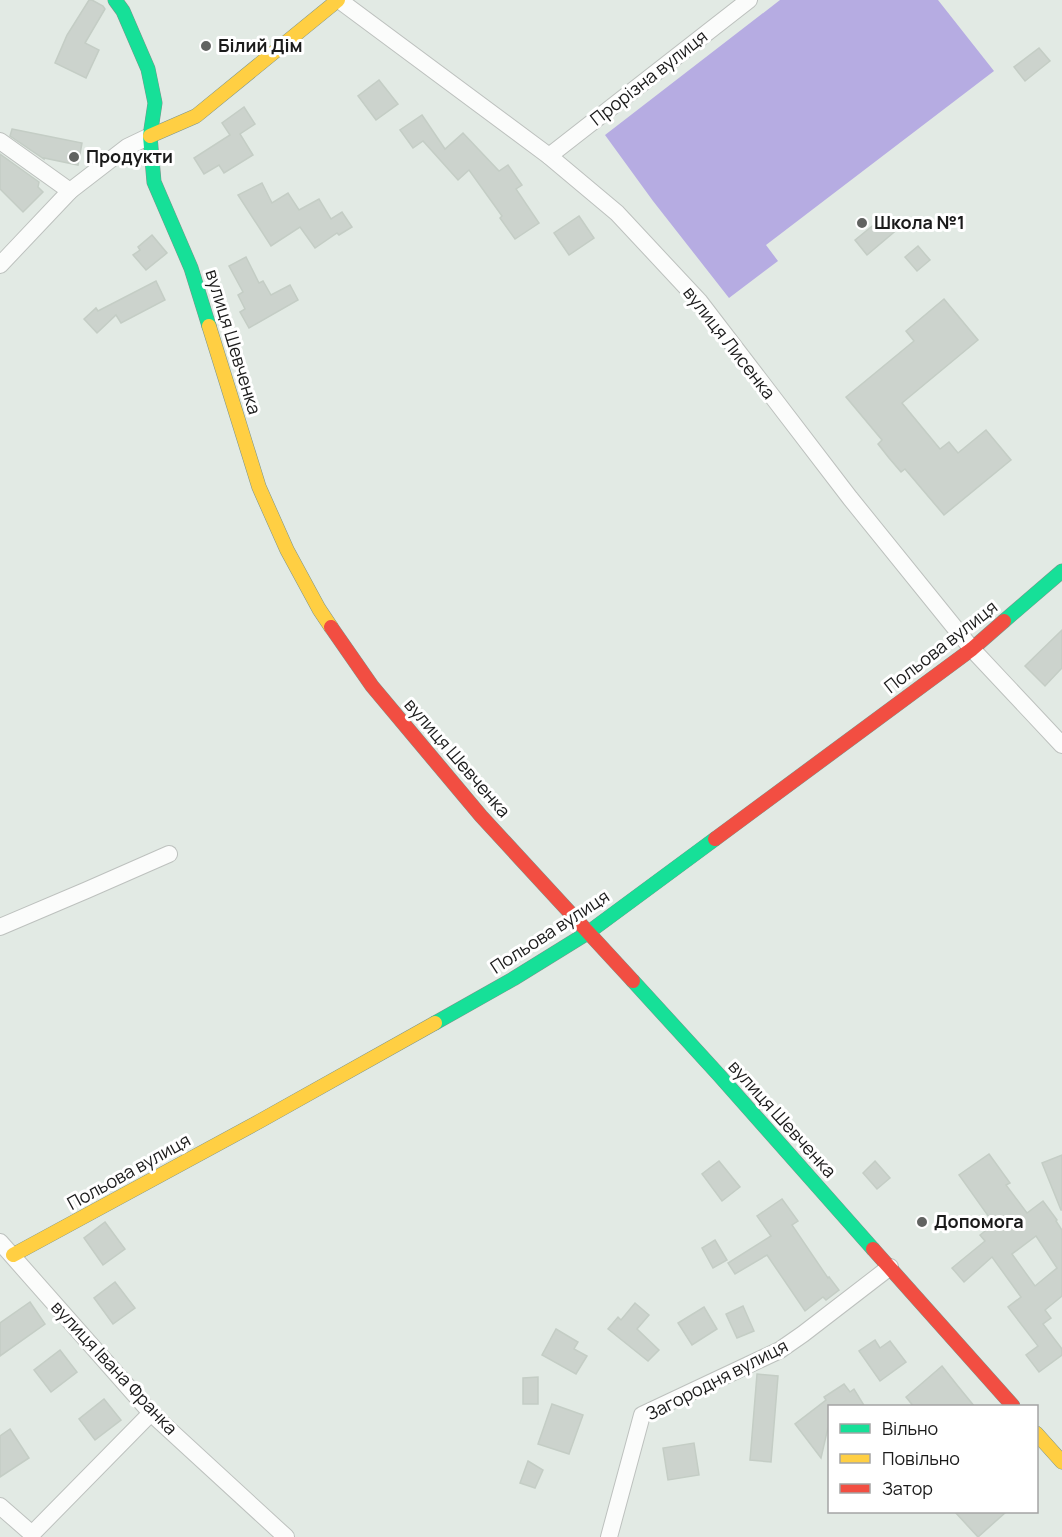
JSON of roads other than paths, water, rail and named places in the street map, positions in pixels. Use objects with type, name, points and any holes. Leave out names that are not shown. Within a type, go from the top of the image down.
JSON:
[{"type":"street","name":"вулиця Шевченка","points":[[115,0],[123,11],[148,69],[155,103],[150,136],[154,182],[191,268],[259,487],[287,550],[319,609],[372,686],[481,816],[718,1074],[1011,1405]]},
{"type":"street","points":[[0,265],[70,191],[127,147],[196,116],[338,0]]},
{"type":"street","name":"вулиця Лисенка","points":[[338,0],[549,156],[617,213],[700,302],[850,498],[972,649],[1062,745]]},
{"type":"street","name":"Прорізна вулиця","points":[[549,156],[749,0]]},
{"type":"street","points":[[0,141],[70,191]]},
{"type":"street","name":"Польова вулиця","points":[[13,1256],[513,979],[589,932],[972,649],[1062,571]]},
{"type":"street","points":[[0,927],[169,854]]},
{"type":"street","name":"вулиця Івана Франка","points":[[0,1242],[151,1413],[286,1537]]},
{"type":"street","name":"Загородня вулиця","points":[[609,1537],[642,1415],[780,1350],[890,1267]]},
{"type":"street","points":[[0,1506],[32,1536],[151,1413]]},
{"type":"street","points":[[1038,1434],[1062,1462]]},
{"type":"place","name":"Білий Дім","points":[[206,46]]},
{"type":"place","name":"Продукти","points":[[74,157]]},
{"type":"place","name":"Школа №1","points":[[862,223]]},
{"type":"place","name":"Допомога","points":[[922,1222]]}]
